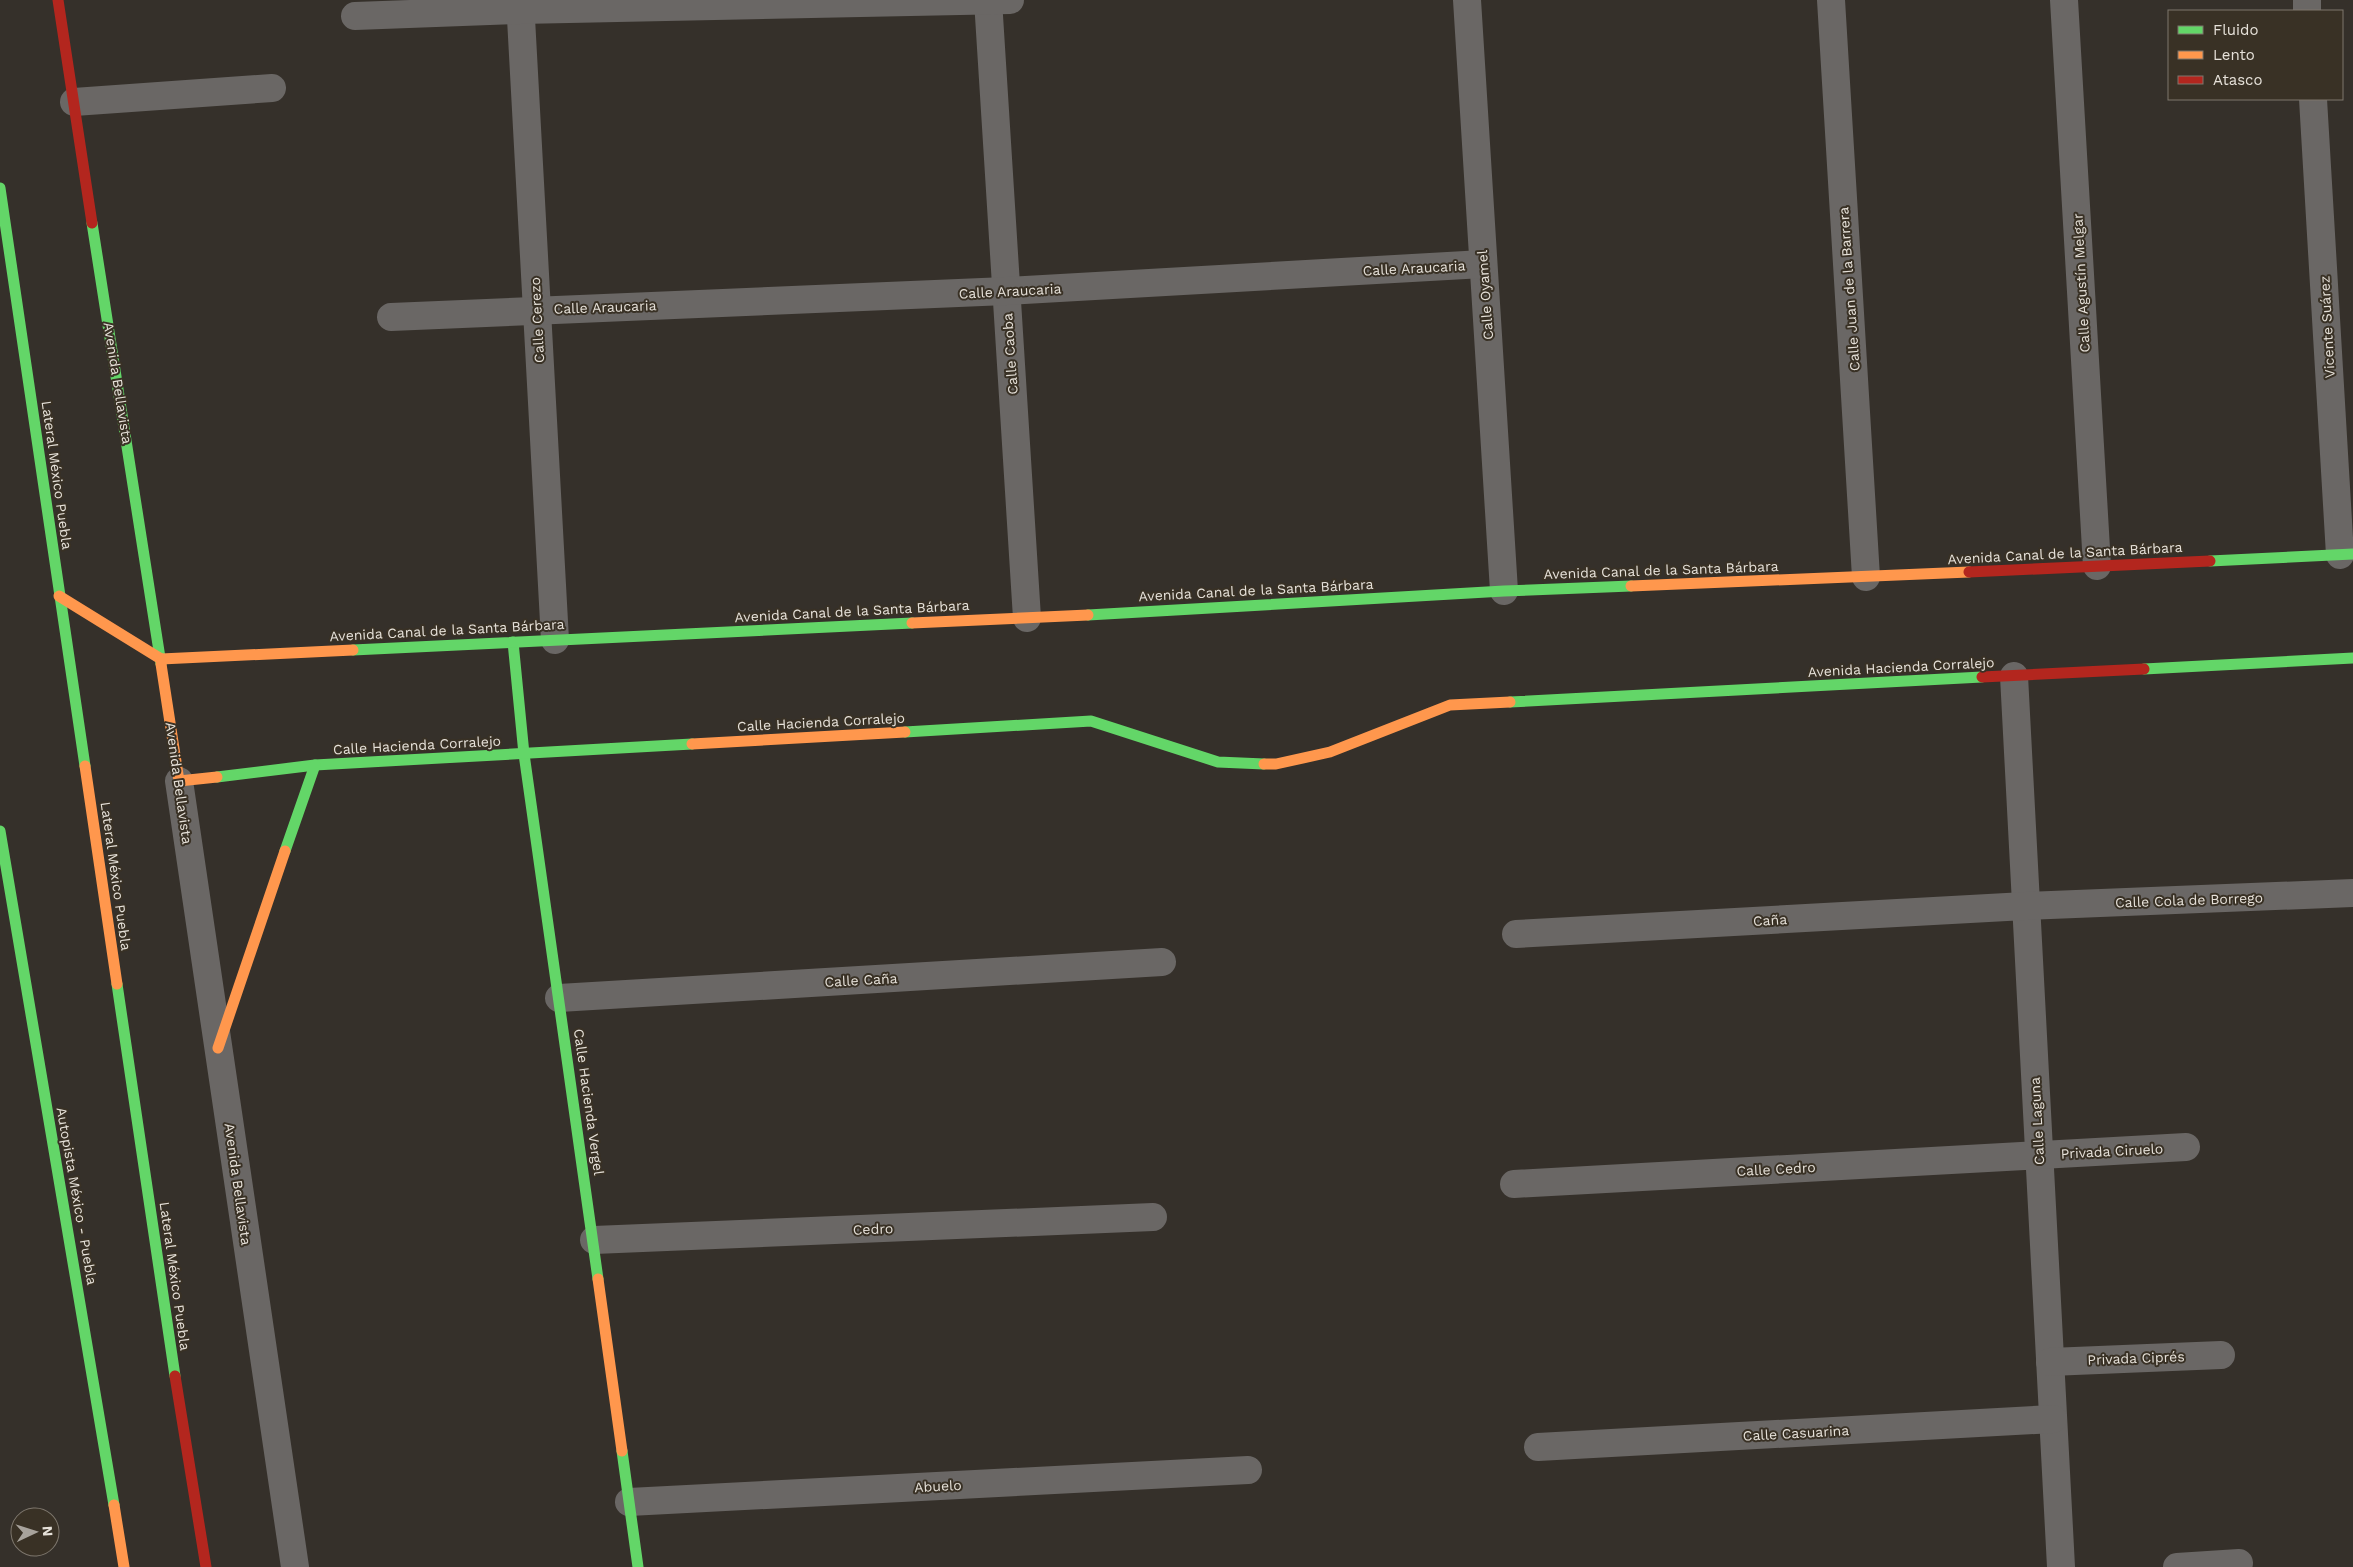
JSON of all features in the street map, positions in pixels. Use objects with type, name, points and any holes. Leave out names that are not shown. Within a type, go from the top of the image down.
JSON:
[{"type":"main road","name":"Avenida Bellavista","points":[[58,0],[161,659],[178,781]]},
{"type":"main road","name":"Lateral México Puebla","points":[[0,188],[170,1344],[206,1567]]},
{"type":"main road","name":"Avenida Canal de la Santa Bárbara","points":[[161,659],[1026,618],[1504,591],[2347,555]]},
{"type":"main road","points":[[59,596],[161,659]]},
{"type":"main road","name":"Calle Hacienda Vergel","points":[[513,642],[524,754],[594,1240],[638,1567]]},
{"type":"main road","name":"Avenida Hacienda Corralejo","points":[[1450,705],[2353,658]]},
{"type":"main road","name":"Calle Hacienda Corralejo","points":[[178,781],[315,766],[1091,721],[1218,762],[1276,764],[1330,752],[1450,705]]},
{"type":"main road","points":[[218,1048],[315,766]]},
{"type":"main road","name":"Autopista México - Puebla","points":[[0,831],[124,1567]]},
{"type":"street","points":[[354,16],[520,5],[996,0]]},
{"type":"street","name":"Calle Caoba","points":[[996,0],[1006,291],[1026,618]]},
{"type":"street","name":"Calle Oyamel","points":[[1467,0],[1504,591]]},
{"type":"street","name":"Calle Juan de la Barrera","points":[[1831,0],[1866,577]]},
{"type":"street","name":"Calle Agustín Melgar","points":[[2064,0],[2097,566]]},
{"type":"street","name":"Calle Cerezo","points":[[520,5],[555,640]]},
{"type":"street","points":[[74,102],[272,88]]},
{"type":"street","name":"Vicente Suárez","points":[[2313,100],[2347,555]]},
{"type":"street","name":"Calle Araucaria","points":[[391,317],[537,309],[1006,291],[1483,264]]},
{"type":"street","name":"Calle Laguna","points":[[2014,676],[2062,1567]]},
{"type":"street","name":"Avenida Bellavista","points":[[178,781],[295,1567]]},
{"type":"street","name":"Calle Cola de Borrego","points":[[2025,906],[2353,893]]},
{"type":"street","name":"Caña","points":[[1516,934],[2025,906]]},
{"type":"street","name":"Calle Caña","points":[[559,998],[1162,962]]},
{"type":"street","name":"Privada Ciruelo","points":[[2039,1155],[2186,1148]]},
{"type":"street","name":"Calle Cedro","points":[[1514,1184],[2039,1155]]},
{"type":"street","name":"Cedro","points":[[594,1240],[1153,1217]]},
{"type":"street","name":"Privada Ciprés","points":[[2050,1362],[2221,1355]]},
{"type":"street","name":"Calle Casuarina","points":[[1538,1447],[2053,1419]]},
{"type":"street","name":"Abuelo","points":[[629,1502],[1248,1470]]},
{"type":"street","points":[[2177,1567],[2239,1563]]},
{"type":"traffic: fast","points":[[0,188],[85,766]]},
{"type":"traffic: fast","points":[[92,223],[161,664]]},
{"type":"traffic: fast","points":[[2210,561],[2353,554]]},
{"type":"traffic: fast","points":[[1088,615],[1504,591],[1631,586]]},
{"type":"traffic: fast","points":[[353,650],[912,623]]},
{"type":"traffic: fast","points":[[513,642],[524,754],[598,1279]]},
{"type":"traffic: fast","points":[[2144,669],[2353,658]]},
{"type":"traffic: fast","points":[[1510,702],[1982,677]]},
{"type":"traffic: fast","points":[[905,732],[1091,721],[1218,762],[1264,764]]},
{"type":"traffic: fast","points":[[217,777],[315,765],[692,744]]},
{"type":"traffic: fast","points":[[285,851],[315,765]]},
{"type":"traffic: fast","points":[[0,831],[114,1505]]},
{"type":"traffic: fast","points":[[117,984],[175,1376]]},
{"type":"traffic: fast","points":[[622,1451],[638,1567]]},
{"type":"traffic: slow","points":[[1631,586],[1969,572]]},
{"type":"traffic: slow","points":[[59,596],[161,659]]},
{"type":"traffic: slow","points":[[912,623],[1088,615]]},
{"type":"traffic: slow","points":[[161,659],[353,650]]},
{"type":"traffic: slow","points":[[161,664],[179,781],[217,777]]},
{"type":"traffic: slow","points":[[1264,764],[1276,764],[1330,752],[1450,705],[1510,702]]},
{"type":"traffic: slow","points":[[692,744],[905,732]]},
{"type":"traffic: slow","points":[[85,766],[117,984]]},
{"type":"traffic: slow","points":[[218,1048],[285,851]]},
{"type":"traffic: slow","points":[[598,1279],[622,1451]]},
{"type":"traffic: slow","points":[[114,1505],[124,1567]]},
{"type":"traffic: jam","points":[[58,0],[92,223]]},
{"type":"traffic: jam","points":[[1969,572],[2210,561]]},
{"type":"traffic: jam","points":[[1982,677],[2144,669]]},
{"type":"traffic: jam","points":[[175,1376],[206,1567]]}]
